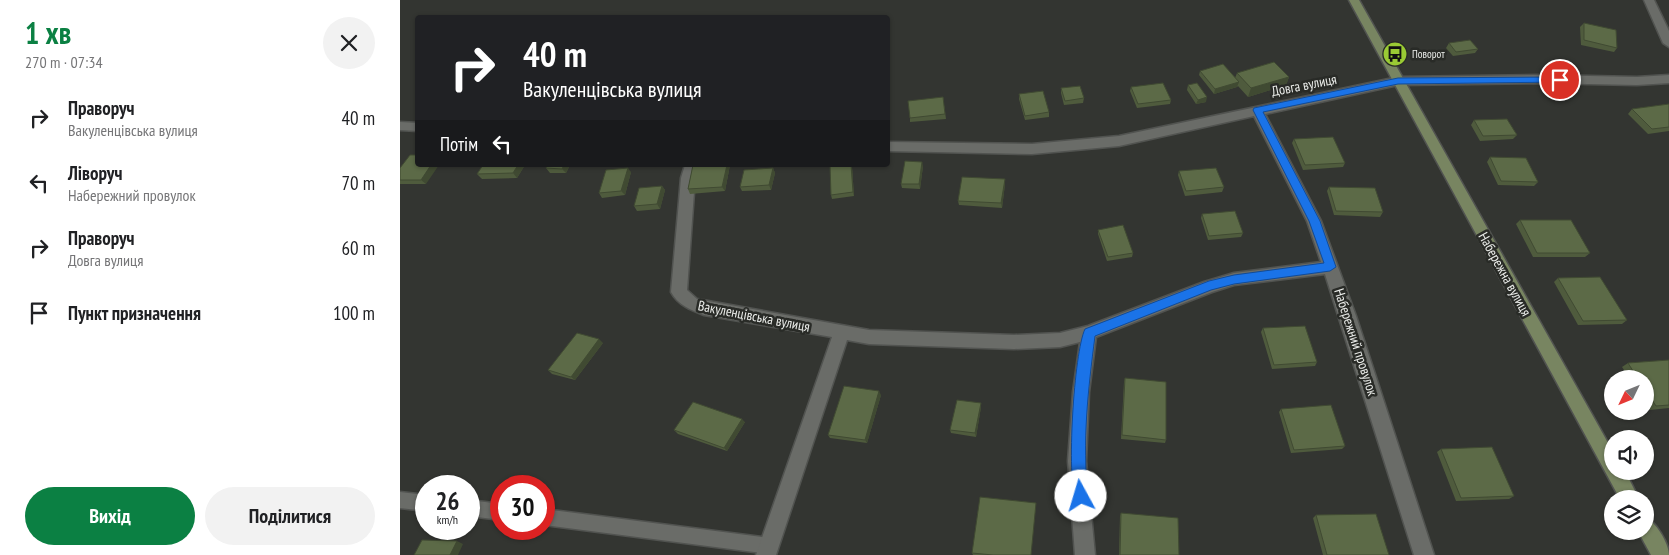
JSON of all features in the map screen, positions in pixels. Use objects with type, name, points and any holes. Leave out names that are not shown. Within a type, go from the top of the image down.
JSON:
[{"type":"street","name":"Набережна вулиця","points":[[1354,0],[1604,453]]},
{"type":"street","points":[[1649,0],[1669,43]]},
{"type":"street","name":"Довга вулиця","points":[[890,146],[999,150],[1059,148],[1119,141],[1398,81],[1541,79],[1637,81],[1669,79]]},
{"type":"street","name":"Набережний провулок","points":[[1257,110],[1314,221],[1348,316],[1424,555]]},
{"type":"street","points":[[400,126],[415,127]]},
{"type":"street","name":"Вакуленцівська вулиця","points":[[691,167],[688,178],[679,292],[692,304],[704,308],[869,337],[1014,342],[1060,340],[1089,333],[1209,286],[1234,279],[1330,267]]},
{"type":"street","points":[[768,550],[842,332]]},
{"type":"street","points":[[1085,555],[1077,461],[1081,392],[1089,333]]},
{"type":"street","points":[[1653,540],[1661,555]]},
{"type":"lane","points":[[400,500],[415,502]]},
{"type":"lane","points":[[555,519],[768,550]]},
{"type":"building","points":[[1584,23],[1616,30],[1617,48],[1584,40]]},
{"type":"building","points":[[1470,40],[1478,49],[1456,52],[1449,43]]},
{"type":"building","points":[[1274,62],[1289,77],[1251,88],[1237,73]]},
{"type":"building","points":[[1223,64],[1239,82],[1215,89],[1200,71]]},
{"type":"building","points":[[1163,83],[1171,100],[1138,104],[1131,87]]},
{"type":"building","points":[[1197,83],[1207,97],[1198,100],[1188,85]]},
{"type":"building","points":[[1080,86],[1084,98],[1065,101],[1061,88]]},
{"type":"building","points":[[1043,91],[1049,112],[1025,116],[1019,94]]},
{"type":"building","points":[[943,97],[945,114],[910,118],[908,101]]},
{"type":"building","points":[[1669,104],[1669,127],[1652,129],[1632,109]]},
{"type":"building","points":[[1507,119],[1517,135],[1483,136],[1474,120]]},
{"type":"building","points":[[1333,137],[1345,163],[1305,165],[1294,139]]},
{"type":"building","points":[[410,155],[415,155],[415,167],[430,167],[421,180],[400,180],[400,168]]},
{"type":"building","points":[[1490,157],[1526,158],[1538,182],[1501,181]]},
{"type":"building","points":[[905,161],[922,162],[919,184],[901,184]]},
{"type":"building","points":[[482,167],[517,167],[513,173],[477,174]]},
{"type":"building","points":[[547,167],[563,167],[562,169]]},
{"type":"building","points":[[693,167],[727,167],[722,187],[688,189]]},
{"type":"building","points":[[830,167],[851,167],[853,192],[831,195]]},
{"type":"building","points":[[628,168],[621,191],[599,193],[606,170]]},
{"type":"building","points":[[773,168],[769,185],[740,187],[744,170]]},
{"type":"building","points":[[1216,168],[1224,187],[1186,191],[1179,171]]},
{"type":"building","points":[[962,177],[1005,179],[1001,203],[958,201]]},
{"type":"building","points":[[662,186],[657,204],[634,206],[639,188]]},
{"type":"building","points":[[1329,187],[1375,188],[1383,212],[1336,211]]},
{"type":"building","points":[[1235,211],[1243,233],[1209,236],[1202,214]]},
{"type":"building","points":[[1520,220],[1571,220],[1590,253],[1537,253]]},
{"type":"building","points":[[1123,225],[1133,253],[1108,257],[1098,230]]},
{"type":"building","points":[[1600,277],[1627,320],[1583,321],[1558,278]]},
{"type":"building","points":[[1305,326],[1317,362],[1274,365],[1263,328]]},
{"type":"building","points":[[577,333],[599,339],[571,377],[548,370]]},
{"type":"building","points":[[1669,360],[1669,405],[1656,406],[1654,403],[1654,370],[1632,370],[1628,363]]},
{"type":"building","points":[[1125,378],[1166,382],[1166,440],[1122,435]]},
{"type":"building","points":[[844,386],[879,391],[865,440],[828,435]]},
{"type":"building","points":[[957,400],[981,403],[975,433],[950,430]]},
{"type":"building","points":[[693,402],[742,419],[724,448],[674,430]]},
{"type":"building","points":[[1331,405],[1345,446],[1294,450],[1281,409]]},
{"type":"building","points":[[1492,447],[1514,496],[1461,498],[1441,449]]},
{"type":"building","points":[[980,497],[1036,503],[1031,555],[972,553]]},
{"type":"building","points":[[1121,513],[1178,518],[1179,555],[1120,555]]},
{"type":"building","points":[[1376,514],[1389,555],[1327,555],[1316,515]]},
{"type":"building","points":[[422,540],[457,541],[450,555],[414,555]]},
{"type":"place","name":"Поворот","points":[[1395,54]]},
{"type":"route","points":[[1081,496],[1077,461],[1081,392],[1089,333],[1209,286],[1234,279],[1330,267],[1314,221],[1257,110],[1398,81],[1560,80]]}]
